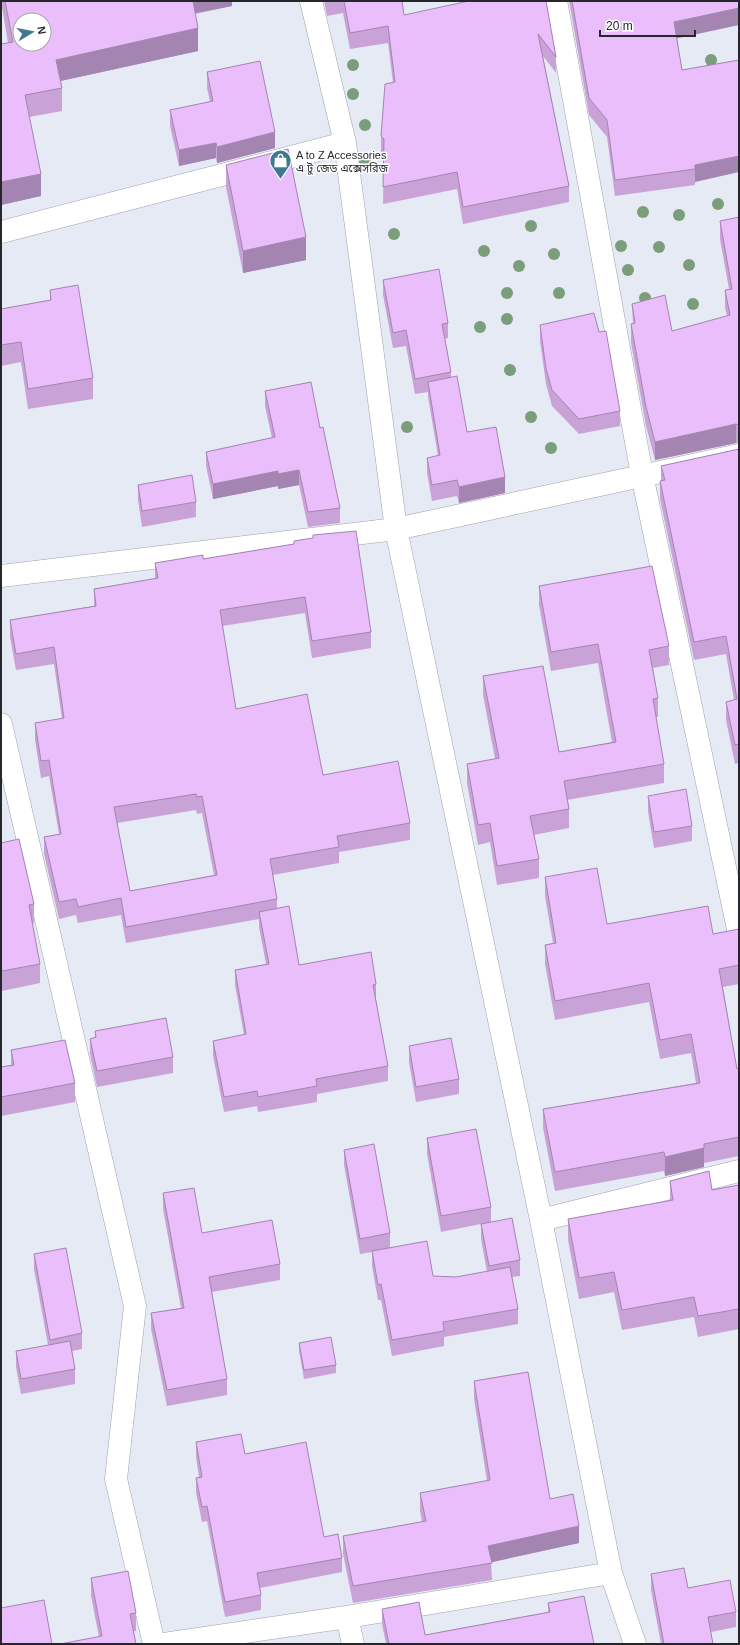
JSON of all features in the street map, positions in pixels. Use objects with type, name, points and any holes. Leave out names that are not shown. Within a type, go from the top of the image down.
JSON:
[{"type":"street","points":[[310,1],[345,143],[396,529],[541,1220],[611,1573],[635,1644]]},
{"type":"street","points":[[556,1],[642,475],[739,934]]},
{"type":"street","points":[[1,232],[345,143]]},
{"type":"street","points":[[1,576],[396,529],[739,455]]},
{"type":"street","points":[[1,724],[135,1306],[116,1479],[154,1644]]},
{"type":"street","points":[[541,1220],[739,1171]]},
{"type":"street","points":[[164,1644],[348,1617],[611,1573]]},
{"type":"street","points":[[348,1617],[353,1644]]},
{"type":"building","points":[[5,1],[193,1],[198,28],[56,60],[62,88],[25,95],[41,174],[1,182],[1,44],[12,42],[12,52],[52,52],[52,12],[12,12],[12,37]]},
{"type":"building","points":[[344,1],[402,1],[404,15],[469,1],[546,1],[556,57],[538,34],[569,186],[463,207],[457,172],[383,187],[384,139],[381,136],[385,84],[395,82],[388,26],[350,33]]},
{"type":"building","points":[[572,1],[739,1],[739,8],[674,22],[682,70],[739,60],[739,156],[695,165],[695,169],[615,180],[607,120],[589,98]]},
{"type":"building","points":[[260,61],[275,132],[217,147],[216,143],[179,150],[170,110],[213,101],[207,72]]},
{"type":"building","points":[[288,149],[306,237],[243,251],[226,165]]},
{"type":"building","points":[[739,217],[739,425],[736,424],[655,442],[646,407],[631,324],[635,323],[632,304],[665,295],[672,331],[730,315],[725,290],[732,289],[720,221]]},
{"type":"building","points":[[439,269],[448,323],[442,324],[451,372],[415,379],[406,330],[393,333],[383,280]]},
{"type":"building","points":[[78,285],[93,378],[28,389],[21,342],[1,345],[1,309],[51,300],[50,290]]},
{"type":"building","points":[[594,313],[599,332],[606,331],[620,411],[579,419],[552,390],[546,369],[540,325]]},
{"type":"building","points":[[457,376],[467,432],[496,427],[505,477],[459,487],[457,480],[432,485],[427,458],[440,455],[428,382]]},
{"type":"building","points":[[311,382],[320,428],[323,427],[340,508],[308,512],[299,470],[278,474],[278,471],[213,484],[206,452],[275,437],[265,391]]},
{"type":"building","points":[[739,449],[739,744],[735,745],[726,702],[737,699],[726,636],[694,642],[660,481],[665,480],[661,466]]},
{"type":"building","points":[[192,475],[196,502],[142,511],[138,485]]},
{"type":"building","points":[[356,531],[371,632],[312,641],[305,597],[220,610],[236,709],[307,694],[323,775],[398,761],[410,823],[337,836],[339,847],[270,859],[277,899],[126,927],[121,898],[78,907],[76,899],[59,902],[44,837],[61,834],[49,760],[41,761],[35,723],[64,718],[54,647],[16,654],[10,620],[96,606],[94,589],[158,578],[155,563],[203,555],[203,559],[294,544],[294,541],[313,538],[313,535]],"holes":[[[196,794],[197,797],[202,796],[217,875],[130,891],[114,807]]]},
{"type":"building","points":[[652,566],[669,646],[649,650],[658,698],[653,699],[664,764],[564,781],[569,809],[530,816],[539,859],[497,866],[490,823],[478,825],[467,764],[499,758],[483,676],[543,666],[559,752],[616,742],[598,644],[551,652],[539,586]]},
{"type":"building","points":[[686,789],[692,826],[654,832],[648,796]]},
{"type":"building","points":[[19,839],[34,904],[29,905],[40,964],[2,971],[1,843]]},
{"type":"building","points":[[597,868],[607,924],[708,906],[713,934],[739,929],[739,965],[719,969],[737,1069],[739,1068],[739,1137],[704,1144],[704,1148],[665,1157],[664,1152],[555,1172],[543,1109],[700,1083],[691,1034],[660,1040],[649,983],[555,1001],[545,945],[556,943],[545,877]]},
{"type":"building","points":[[289,906],[299,965],[371,952],[376,984],[373,985],[388,1066],[316,1079],[317,1086],[258,1097],[257,1091],[224,1097],[213,1041],[246,1034],[235,970],[269,964],[259,912]]},
{"type":"building","points":[[166,1018],[173,1057],[97,1071],[90,1039],[96,1037],[95,1031]]},
{"type":"building","points":[[451,1038],[459,1079],[416,1087],[409,1046]]},
{"type":"building","points":[[65,1040],[75,1083],[1,1097],[1,1067],[14,1065],[11,1050]]},
{"type":"building","points":[[476,1129],[491,1207],[441,1216],[427,1138]]},
{"type":"building","points":[[374,1144],[390,1233],[360,1239],[344,1150]]},
{"type":"building","points":[[709,1171],[712,1190],[739,1185],[739,1309],[698,1316],[694,1297],[622,1310],[614,1272],[579,1278],[568,1219],[673,1200],[670,1181]]},
{"type":"building","points":[[194,1188],[202,1233],[272,1220],[280,1264],[209,1277],[227,1379],[167,1390],[151,1313],[184,1308],[163,1193]]},
{"type":"building","points":[[512,1218],[520,1260],[489,1266],[481,1224]]},
{"type":"building","points":[[427,1241],[433,1276],[456,1277],[510,1267],[518,1309],[443,1322],[444,1331],[392,1340],[381,1284],[378,1285],[372,1251]]},
{"type":"building","points":[[66,1248],[82,1333],[50,1340],[34,1254]]},
{"type":"building","points":[[331,1337],[336,1365],[304,1370],[299,1343]]},
{"type":"building","points":[[70,1341],[75,1369],[21,1379],[16,1351]]},
{"type":"building","points":[[528,1372],[550,1499],[573,1494],[579,1526],[488,1546],[492,1563],[353,1586],[343,1536],[426,1521],[420,1493],[490,1480],[474,1381]]},
{"type":"building","points":[[241,1434],[245,1454],[306,1442],[324,1537],[338,1534],[342,1558],[257,1573],[261,1595],[225,1602],[207,1506],[202,1507],[196,1478],[202,1477],[196,1442]]},
{"type":"building","points":[[684,1568],[688,1588],[730,1580],[736,1612],[708,1617],[713,1644],[664,1644],[651,1574]]},
{"type":"building","points":[[128,1571],[136,1613],[130,1614],[136,1644],[60,1644],[102,1636],[91,1578]]},
{"type":"building","points":[[584,1596],[594,1644],[389,1644],[382,1609],[419,1602],[425,1635],[550,1612],[548,1603]]},
{"type":"building","points":[[44,1600],[52,1644],[1,1644],[1,1608]]},
{"type":"place","name":"A to Z Accessories এ টু জেড এক্সেসরিজ","points":[[280,180]]}]
